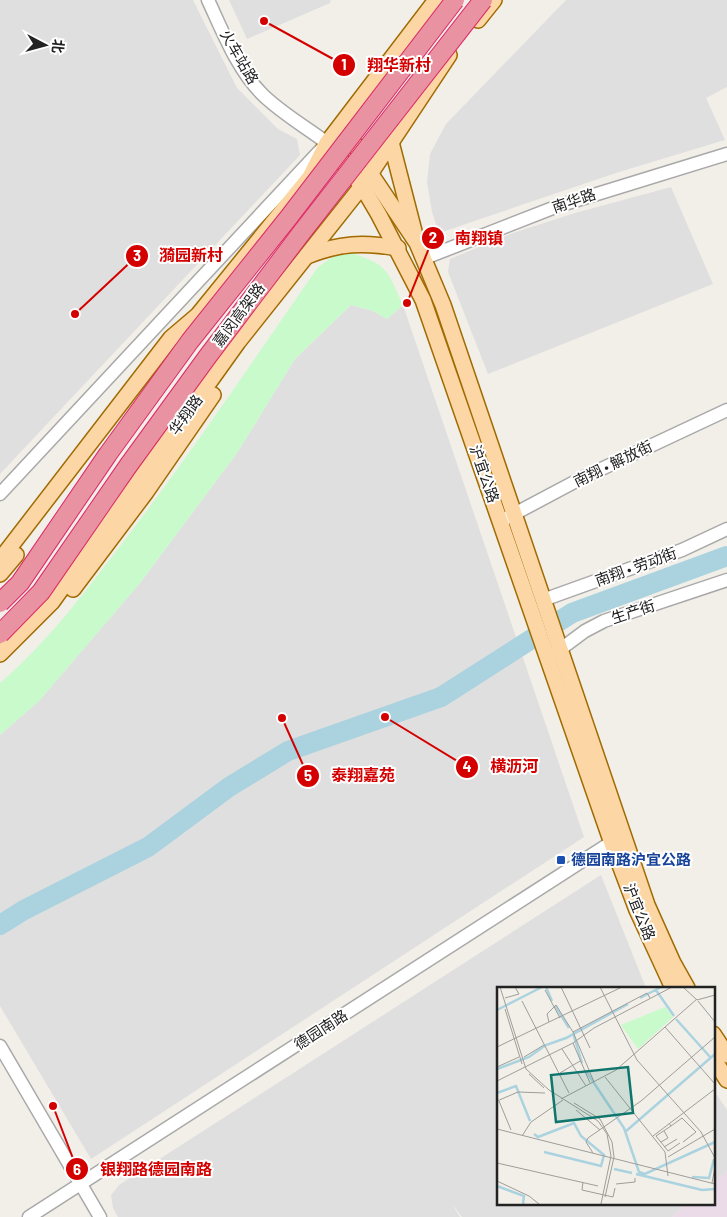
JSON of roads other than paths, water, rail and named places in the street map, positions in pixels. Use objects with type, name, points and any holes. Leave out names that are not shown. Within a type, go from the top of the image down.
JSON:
[{"type":"highway","name":"嘉闵高架路","points":[[0,603],[20,583],[108,454],[190,342],[289,218],[455,0]]},
{"type":"highway","name":"嘉闵高架路","points":[[0,634],[41,592],[128,466],[208,356],[483,0]]},
{"type":"main road","points":[[0,574],[198,315],[310,177],[328,143],[436,0]]},
{"type":"main road","points":[[366,180],[452,50],[494,0]]},
{"type":"main road","points":[[343,123],[366,180]]},
{"type":"main road","points":[[391,142],[417,243]]},
{"type":"main road","name":"沪宜公路","points":[[328,143],[366,180],[417,243],[425,258],[444,305],[507,518]]},
{"type":"main road","name":"沪宜公路","points":[[366,180],[423,300],[507,518],[541,609],[552,648],[617,839],[637,910],[673,987]]},
{"type":"main road","name":"华翔路","points":[[0,654],[52,602],[238,342],[366,180]]},
{"type":"main road","points":[[306,256],[331,246],[381,245],[398,248]]},
{"type":"main road","points":[[0,560],[171,338],[198,315]]},
{"type":"main road","points":[[0,666],[58,609],[146,492],[232,366],[238,342]]},
{"type":"main road","name":"沪宜公路","points":[[617,839],[673,963],[686,987]]},
{"type":"main road","points":[[714,1036],[727,1055]]},
{"type":"main road","points":[[714,1060],[727,1080]]},
{"type":"street","name":"火车站路","points":[[208,0],[235,55],[252,82],[274,105],[328,143]]},
{"type":"street","points":[[0,494],[328,143]]},
{"type":"street","name":"南华路","points":[[425,258],[567,203],[727,154]]},
{"type":"street","name":"南翔 • 解放街","points":[[507,518],[580,479],[727,410]]},
{"type":"street","name":"南翔 • 劳动街","points":[[541,609],[682,550],[727,529]]},
{"type":"street","name":"生产街","points":[[552,648],[599,623],[727,580]]},
{"type":"street","name":"德园南路","points":[[29,1217],[617,839]]},
{"type":"street","points":[[0,1046],[100,1217]]},
{"type":"waterway","points":[[0,925],[24,910],[148,847],[229,787],[288,751],[441,697],[572,613],[727,556]]},
{"type":"place","name":"翔华新村","points":[[264,21]]},
{"type":"place","name":"南翔镇","points":[[407,303]]},
{"type":"place","name":"漪园新村","points":[[75,314]]},
{"type":"place","name":"横沥河","points":[[385,717]]},
{"type":"place","name":"泰翔嘉苑","points":[[282,718]]},
{"type":"place","name":"德园南路沪宜公路","points":[[561,860]]},
{"type":"place","name":"银翔路德园南路","points":[[53,1106]]}]
